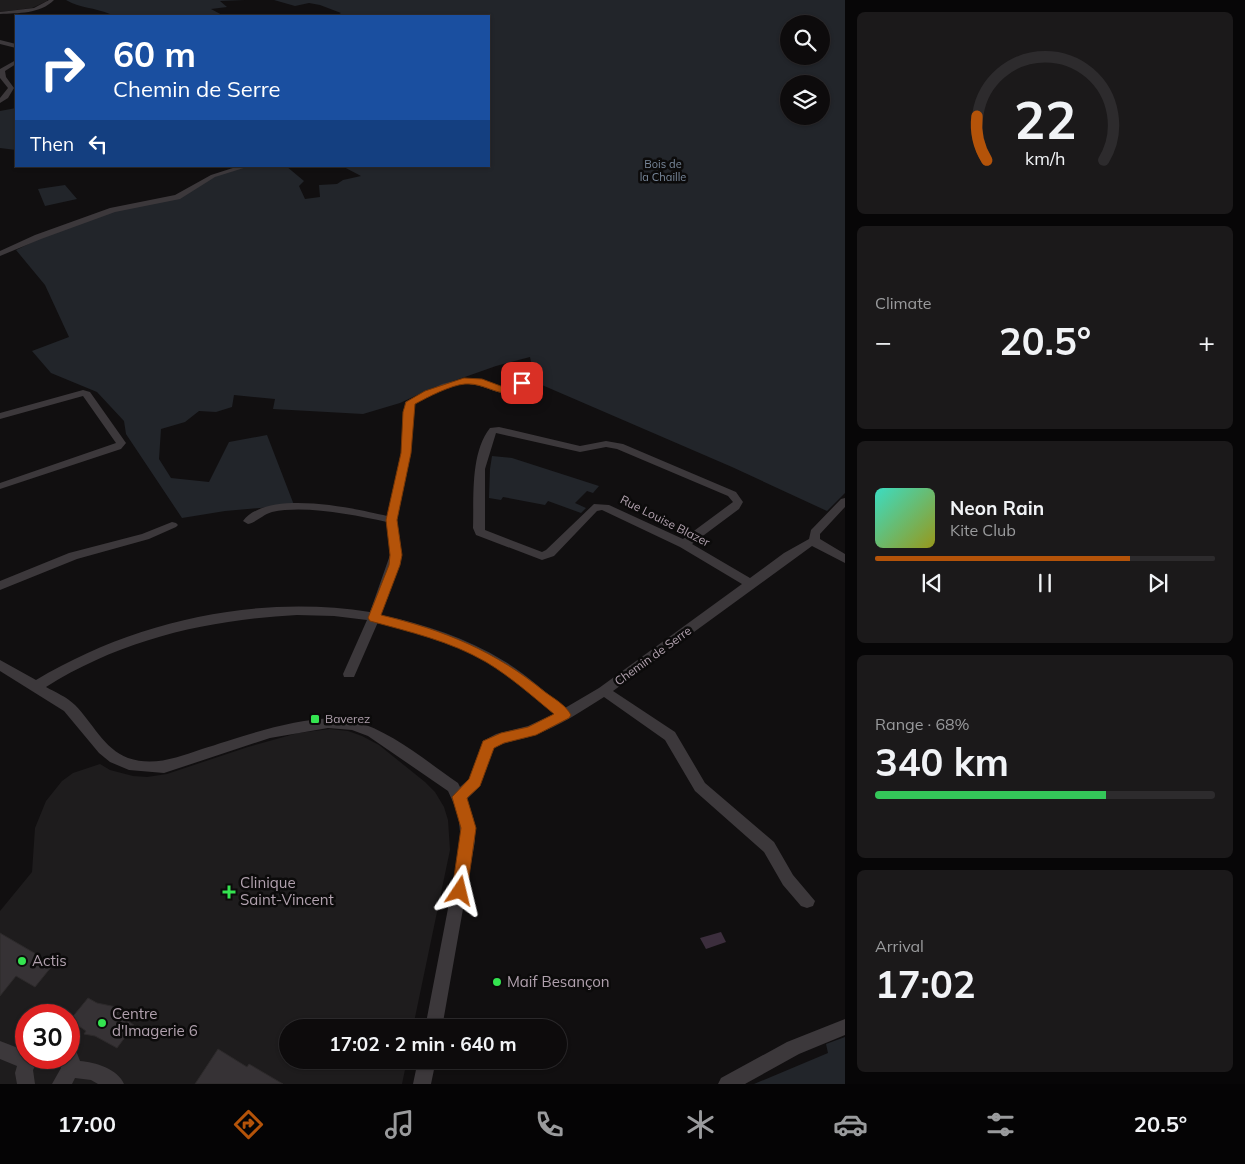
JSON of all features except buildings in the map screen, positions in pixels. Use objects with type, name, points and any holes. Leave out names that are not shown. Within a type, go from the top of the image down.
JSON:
[{"type":"street","points":[[0,13],[35,8],[48,4],[52,0]]},
{"type":"street","points":[[0,42],[15,46]]},
{"type":"street","points":[[0,101],[6,97],[11,88],[3,78],[3,72],[0,71],[15,63]]},
{"type":"street","points":[[0,245],[4,252],[38,237],[113,210],[177,197],[213,176],[244,167]]},
{"type":"street","points":[[349,674],[374,618],[394,565],[396,555],[392,520],[406,453],[410,402],[428,393],[464,381],[482,382],[505,391],[512,390],[522,383]]},
{"type":"street","points":[[0,416],[79,393],[87,394],[121,443],[120,445],[0,486]]},
{"type":"street","name":"Rue Louise Blazer","points":[[684,544],[734,507],[738,502],[737,498],[732,494],[619,446],[606,444],[580,450],[499,430],[493,430],[490,434],[480,469],[480,532],[542,556],[550,553],[598,506],[614,511],[684,544],[750,584]]},
{"type":"street","name":"Chemin de Serre","points":[[459,797],[475,782],[488,745],[501,738],[531,731],[564,715],[604,691],[750,584],[808,543],[814,541],[815,533],[845,501]]},
{"type":"street","points":[[248,521],[259,512],[287,508],[308,508],[392,520]]},
{"type":"street","points":[[0,586],[30,572],[98,548],[159,532],[172,525]]},
{"type":"street","points":[[814,541],[845,558]]},
{"type":"street","points":[[35,687],[95,654],[164,630],[246,614],[335,612],[374,618],[412,627],[460,644],[490,659],[519,678],[564,715]]},
{"type":"street","points":[[0,665],[68,707],[104,749],[115,758],[129,764],[164,767],[270,733],[331,717],[373,732],[453,787],[459,797],[469,828],[468,841],[435,1019]]},
{"type":"street","points":[[604,691],[670,736],[700,787],[769,847],[788,880],[807,901]]},
{"type":"street","points":[[727,1084],[793,1048],[845,1027]]},
{"type":"street","points":[[0,1050],[15,1055]]},
{"type":"street","points":[[26,1069],[23,1077],[26,1084]]},
{"type":"street","points":[[67,1069],[93,1071],[115,1084]]},
{"type":"street","points":[[422,1084],[425,1069]]},
{"type":"shaded area","points":[[0,0],[47,1],[32,8],[0,12]]},
{"type":"shaded area","name":"Clinique Saint-Vincent","points":[[330,729],[348,731],[379,745],[425,782],[435,792],[444,807],[448,820],[450,850],[415,1019],[279,1019],[279,1069],[405,1069],[402,1084],[0,1084],[0,911],[32,872],[35,828],[46,801],[62,781],[73,773],[100,764],[110,770],[133,776],[147,777],[167,774],[248,747],[298,733]]},
{"type":"shaded area","points":[[721,932],[726,942],[706,949],[700,938]]},
{"type":"green space","points":[[66,0],[245,0],[220,1],[227,7],[211,9],[222,15],[96,15],[110,14]]},
{"type":"green space","name":"Bois de la Chaille","points":[[274,0],[845,0],[845,493],[827,511],[732,467],[535,382],[530,357],[496,366],[428,390],[400,403],[363,414],[273,409],[275,399],[234,395],[232,407],[216,412],[199,411],[185,422],[161,429],[159,459],[171,478],[209,482],[229,442],[267,435],[294,505],[225,511],[182,518],[126,434],[124,421],[97,392],[51,373],[32,351],[69,337],[45,285],[16,250],[41,238],[115,211],[169,200],[222,173],[245,167],[287,167],[304,181],[299,186],[305,199],[320,197],[319,185],[337,184],[343,180],[361,176],[344,167],[490,167],[490,15],[338,15],[341,13],[309,3],[295,6]]},
{"type":"green space","points":[[15,108],[15,150],[0,148],[0,111]]},
{"type":"green space","points":[[65,185],[77,199],[45,206],[38,189]]},
{"type":"green space","points":[[492,456],[512,458],[599,486],[593,493],[587,491],[575,503],[586,508],[581,513],[548,501],[545,505],[503,497],[501,500],[489,498]]},
{"type":"green space","points":[[845,1037],[845,1084],[754,1084],[828,1053],[826,1044]]},
{"type":"place","name":"Baverez","points":[[315,719]]},
{"type":"place","name":"Clinique Saint-Vincent","points":[[229,892]]},
{"type":"place","name":"Actis","points":[[22,961]]},
{"type":"place","name":"Maif Besançon","points":[[497,982]]},
{"type":"place","name":"Centre d'Imagerie 6","points":[[102,1023]]},
{"type":"route","points":[[460,891],[469,828],[459,797],[475,782],[488,745],[501,738],[531,731],[564,715],[519,678],[490,659],[460,644],[412,627],[374,618],[396,555],[392,520],[406,453],[410,402],[428,393],[464,381],[482,382],[505,391],[512,390],[522,383]]}]
